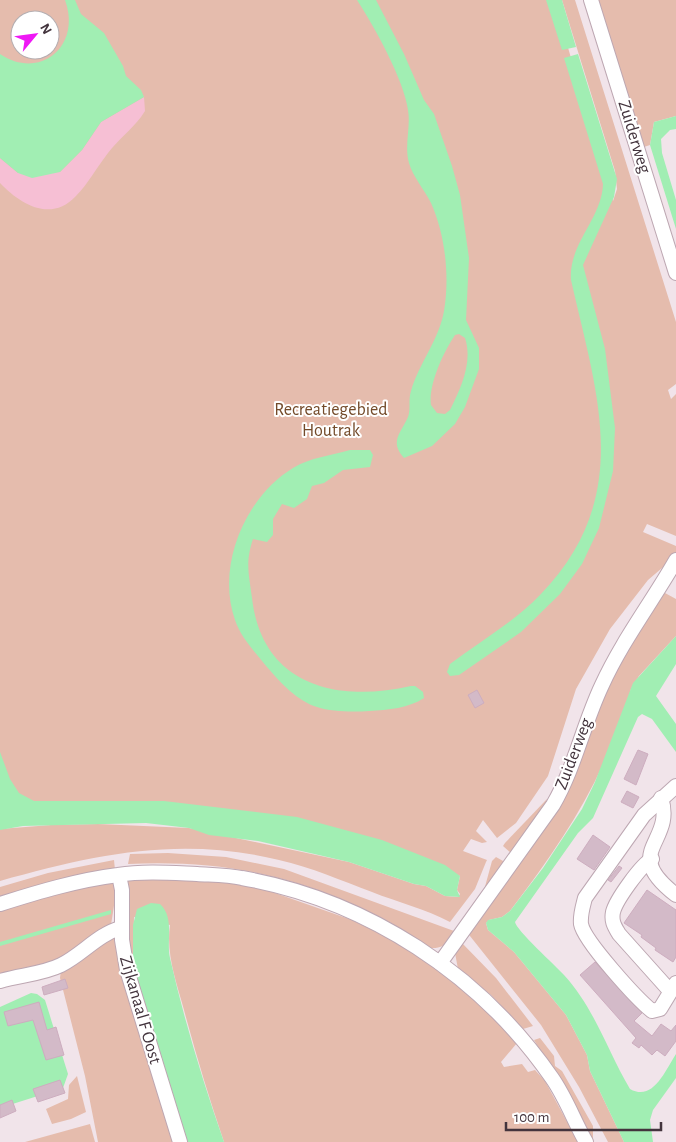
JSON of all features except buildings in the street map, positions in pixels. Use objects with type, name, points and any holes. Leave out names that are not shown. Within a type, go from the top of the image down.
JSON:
[{"type":"street","name":"Zuiderweg","points":[[592,0],[676,273]]},
{"type":"street","name":"Zuiderweg","points":[[440,962],[553,805],[568,780],[602,684],[676,560]]},
{"type":"street","points":[[652,858],[643,864],[613,911],[612,924],[619,934],[673,987],[660,1009],[652,1011],[589,940],[582,925],[582,909],[585,898],[644,815],[676,786]]},
{"type":"street","points":[[661,798],[667,810],[667,818],[652,858],[653,871],[660,882],[676,895]]},
{"type":"street","points":[[0,904],[71,883],[119,874],[171,873],[241,878],[295,890],[356,913],[401,936],[440,962],[489,1003],[529,1047],[554,1080],[586,1142]]},
{"type":"street","name":"Zijkanaal F Oost","points":[[119,874],[122,890],[122,945],[130,981],[180,1142]]},
{"type":"street","points":[[0,981],[52,969],[71,959],[109,931],[121,928]]},
{"type":"green space","name":"Recreatiegebied Houtrak","points":[[0,0],[554,0],[613,201],[617,189],[615,171],[562,0],[575,0],[676,322],[676,384],[668,390],[671,399],[676,394],[676,536],[647,524],[643,532],[676,546],[676,556],[648,580],[610,629],[576,689],[548,776],[516,823],[497,838],[483,820],[476,831],[487,842],[482,843],[471,839],[463,851],[487,860],[475,889],[450,922],[421,909],[303,866],[243,853],[207,849],[138,851],[104,856],[35,871],[0,881],[0,829],[98,824],[189,828],[349,862],[414,884],[426,886],[445,896],[458,897],[460,894],[457,890],[460,876],[235,820],[0,808]]},
{"type":"green space","points":[[596,0],[676,0],[676,116],[654,122],[650,145],[644,147]]},
{"type":"green space","points":[[665,593],[676,599],[676,636],[639,676],[631,689],[621,721],[596,779],[548,859],[510,911],[502,917],[489,920],[486,923],[488,930],[514,952],[566,1015],[587,1055],[590,1071],[624,1142],[608,1142],[579,1087],[541,1025],[466,931],[543,828],[608,678],[657,600]]},
{"type":"green space","points":[[547,799],[545,810],[511,853],[503,846],[505,843]]},
{"type":"green space","points":[[168,853],[226,857],[284,869],[454,931],[455,937],[437,948],[429,948],[414,940],[391,923],[360,908],[304,885],[276,877],[247,871],[189,864],[128,864],[130,854]]},
{"type":"green space","points":[[496,857],[503,861],[504,865],[483,894],[492,861]]},
{"type":"green space","points":[[114,860],[115,870],[0,898],[0,887],[48,873]]},
{"type":"green space","points":[[169,876],[226,881],[258,887],[352,920],[399,943],[456,980],[517,1043],[501,1062],[504,1067],[522,1064],[528,1072],[535,1070],[545,1081],[578,1142],[224,1142],[175,978],[169,947],[170,925],[134,917],[133,967],[187,1142],[183,1142],[130,971],[126,881]]},
{"type":"green space","points":[[118,880],[111,925],[66,958],[0,977],[0,909],[29,899]]},
{"type":"green space","points":[[109,935],[117,938],[177,1142],[98,1142],[85,1076],[60,978],[61,970]]},
{"type":"green space","points":[[461,942],[496,978],[533,1026],[523,1029],[491,995],[458,969],[455,953]]},
{"type":"green space","points":[[540,1038],[554,1056],[555,1066],[562,1071],[593,1126],[593,1142],[591,1142],[562,1086],[534,1040]]},
{"type":"green space","points":[[77,1076],[86,1112],[71,1119],[52,1124],[46,1109],[68,1099],[69,1085]]},
{"type":"green space","points":[[90,1124],[95,1142],[25,1142]]},
{"type":"sand","points":[[144,97],[145,111],[141,117],[108,153],[76,196],[66,204],[56,208],[36,208],[17,198],[0,183],[0,158],[18,173],[60,172],[82,150],[101,122]]},
{"type":"shaded area","points":[[65,0],[75,0],[81,14],[104,33],[123,66],[126,76],[141,90],[144,97],[101,122],[82,150],[60,172],[32,178],[18,173],[0,158],[0,54],[10,60],[29,63],[60,60],[60,46],[68,32],[69,17]]},
{"type":"shaded area","points":[[357,0],[376,0],[404,54],[424,100],[434,114],[452,166],[460,195],[469,258],[466,320],[479,348],[479,369],[465,407],[455,424],[432,446],[404,458],[397,447],[398,437],[408,417],[410,394],[438,332],[444,311],[446,298],[445,256],[436,215],[409,163],[407,150],[409,116],[401,84],[380,38]],"holes":[[[459,334],[465,338],[468,356],[462,384],[450,410],[445,414],[437,413],[431,405],[434,378],[446,350],[455,335]]]},
{"type":"shaded area","points":[[546,0],[562,0],[576,47],[562,50]]},
{"type":"shaded area","points":[[578,54],[617,179],[614,197],[583,265],[605,349],[615,428],[613,471],[599,528],[582,564],[560,594],[521,632],[459,675],[450,676],[447,672],[450,664],[530,605],[570,558],[589,521],[598,483],[601,444],[598,404],[571,280],[571,267],[580,243],[597,209],[603,184],[564,58]]},
{"type":"shaded area","points":[[676,116],[676,129],[670,130],[661,139],[662,153],[676,200],[676,229],[650,145],[654,122]]},
{"type":"shaded area","points":[[350,450],[370,450],[373,455],[370,467],[343,470],[324,483],[312,486],[307,499],[294,508],[282,504],[273,519],[273,535],[267,542],[253,539],[248,562],[252,598],[259,627],[271,651],[287,669],[307,681],[330,689],[356,692],[383,691],[415,686],[423,692],[424,698],[398,708],[336,711],[317,707],[303,700],[277,679],[245,639],[235,620],[230,599],[229,578],[232,556],[239,535],[261,496],[276,481],[300,464]]},
{"type":"shaded area","points":[[676,636],[676,664],[656,696],[676,724],[676,752],[652,719],[642,714],[638,717],[593,818],[578,833],[515,922],[522,932],[575,988],[592,1016],[630,1089],[638,1092],[652,1088],[663,1076],[676,1054],[676,1078],[653,1110],[650,1120],[653,1142],[624,1142],[590,1071],[587,1055],[566,1015],[514,952],[488,930],[486,923],[488,920],[502,917],[510,911],[543,868],[582,809],[595,782],[633,683]]},
{"type":"shaded area","points":[[0,752],[10,779],[19,793],[34,801],[164,801],[297,817],[382,840],[445,865],[460,876],[457,890],[460,897],[445,896],[426,886],[414,884],[349,862],[258,841],[209,835],[189,828],[146,823],[23,826],[0,830]]},
{"type":"shaded area","points":[[151,903],[160,904],[165,910],[169,922],[169,951],[175,981],[194,1051],[224,1142],[187,1142],[133,967],[133,925],[137,909]]},
{"type":"shaded area","points":[[111,910],[111,914],[0,946],[0,942]]},
{"type":"shaded area","points":[[31,993],[37,994],[45,1000],[68,1074],[63,1088],[0,1108],[0,1007]]}]
